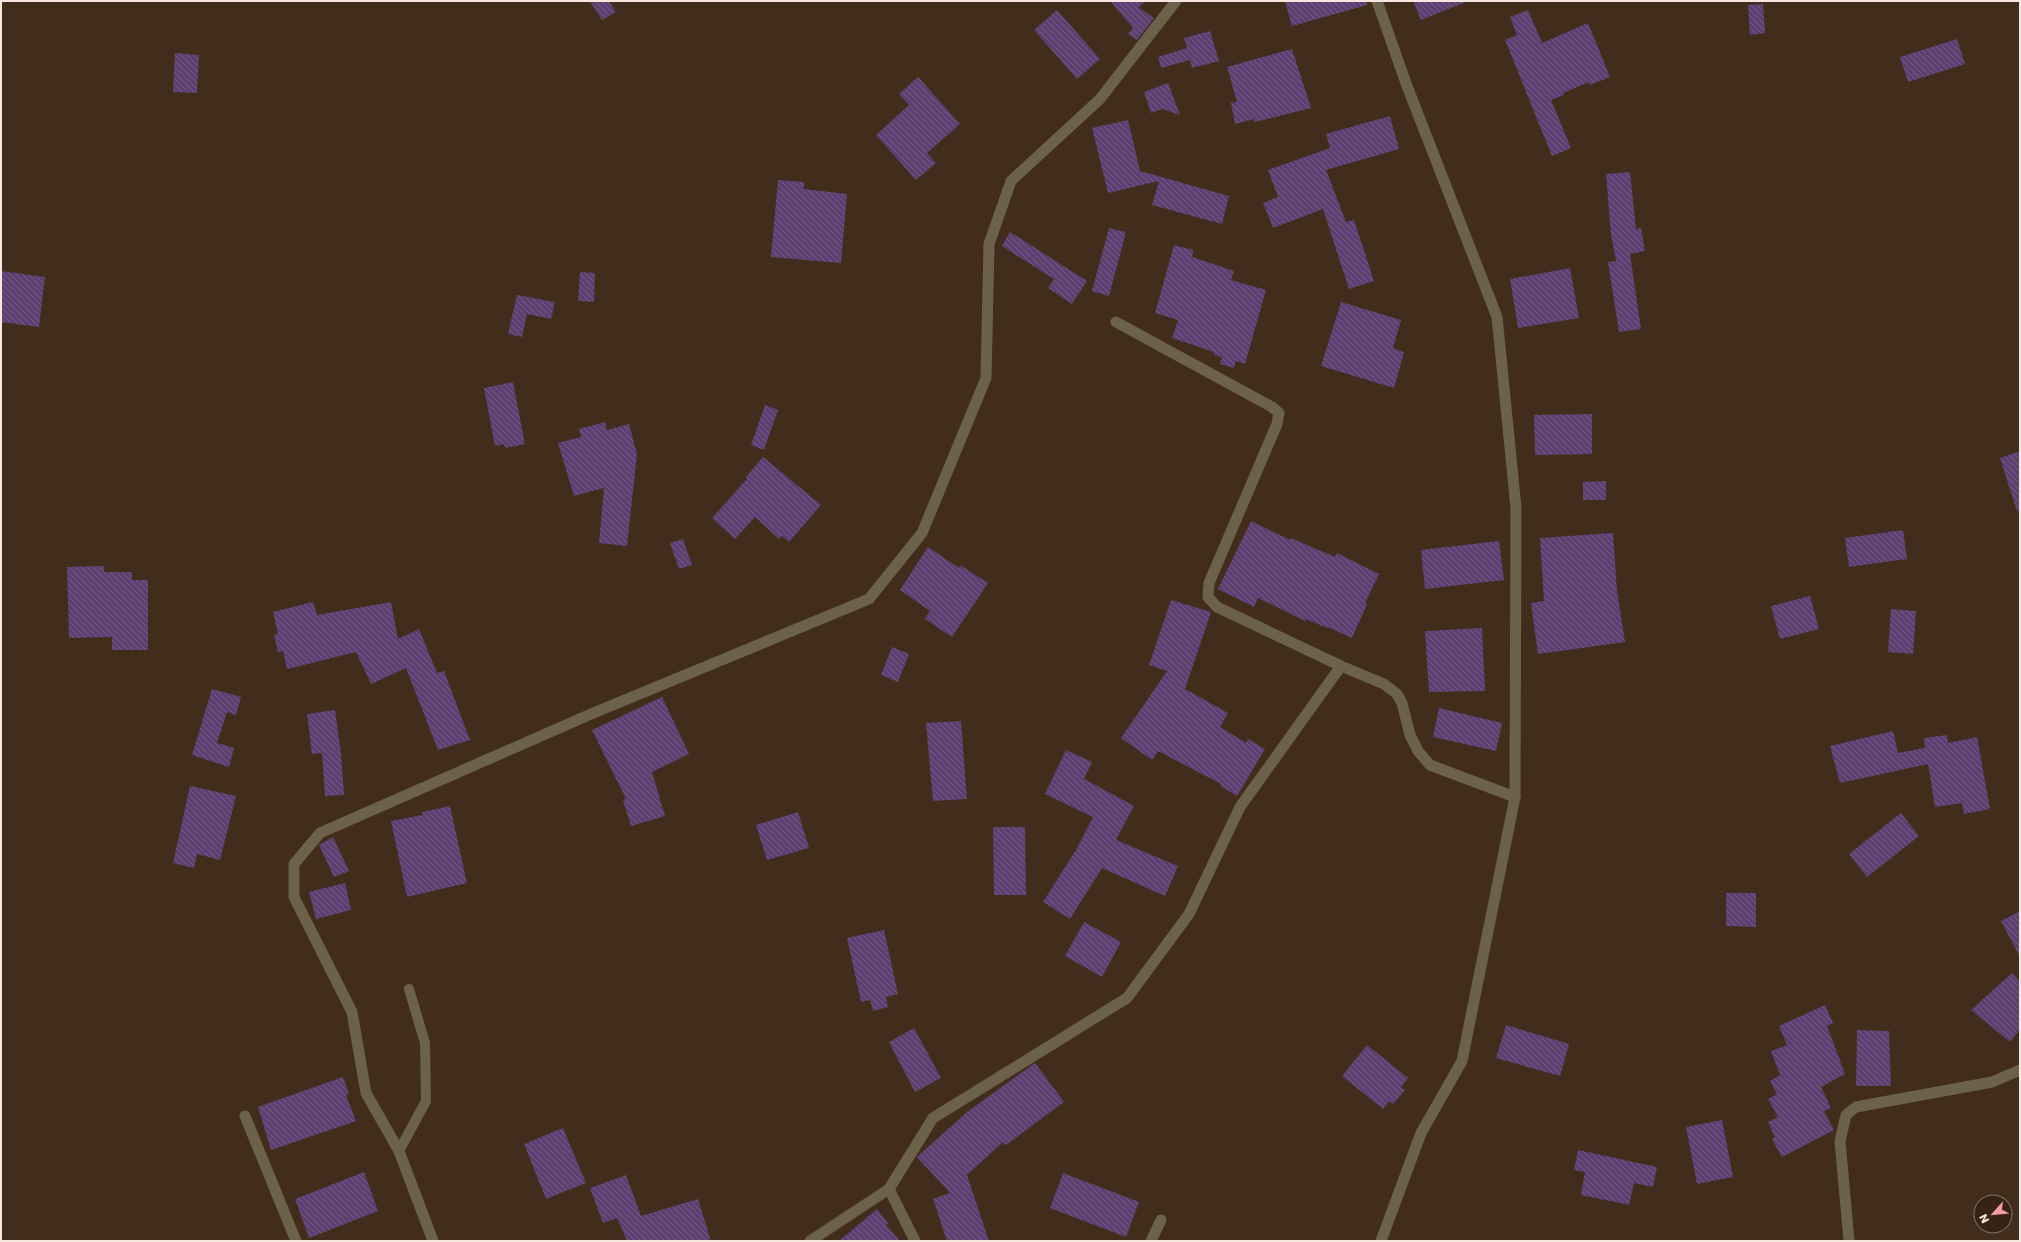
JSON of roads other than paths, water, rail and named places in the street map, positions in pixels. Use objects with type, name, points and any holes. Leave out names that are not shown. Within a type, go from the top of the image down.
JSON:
[{"type":"street","points":[[433,1241],[399,1151],[366,1093],[352,1012],[294,897],[294,864],[320,833],[591,714],[869,599],[922,534],[986,378],[989,244],[1011,181],[1100,99],[1176,1]]},
{"type":"street","points":[[1377,1],[1407,86],[1497,317],[1516,508],[1515,797],[1462,1061],[1420,1133],[1381,1241]]},
{"type":"street","points":[[1116,322],[1272,407],[1279,413],[1277,424],[1209,583],[1208,596],[1217,607],[1341,666],[1384,684],[1397,694],[1402,703],[1412,740],[1418,751],[1430,765],[1515,797]]},
{"type":"street","points":[[810,1241],[889,1189],[933,1118],[1127,998],[1189,914],[1240,807],[1341,666]]},
{"type":"street","points":[[1849,1241],[1840,1141],[1846,1115],[1856,1107],[1992,1082],[2020,1070]]},
{"type":"street","points":[[245,1116],[296,1241]]},
{"type":"street","points":[[889,1189],[916,1241]]},
{"type":"street","points":[[1151,1241],[1160,1220]]},
{"type":"lane","points":[[399,1151],[426,1101],[425,1043],[409,989]]}]
